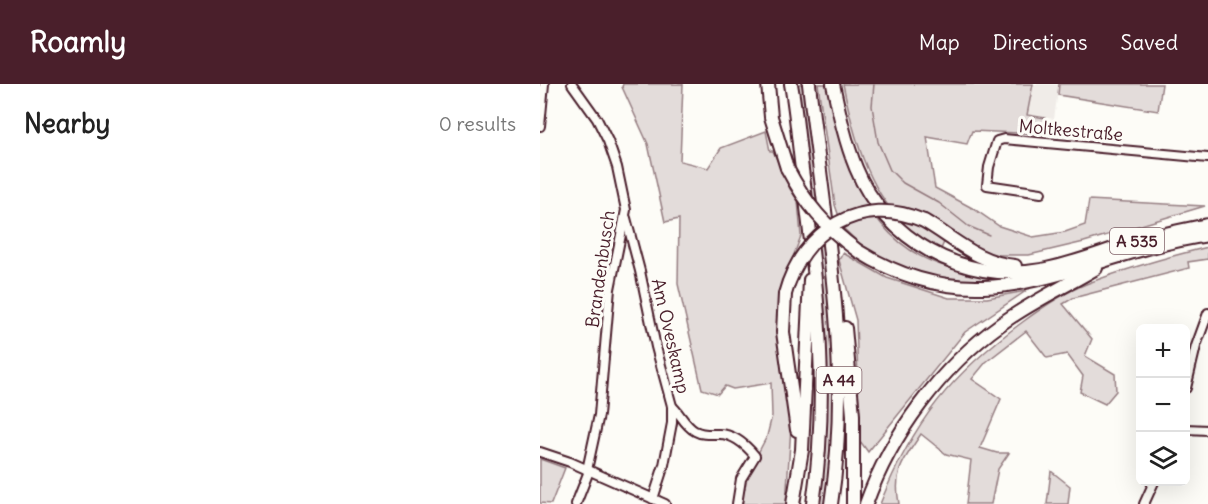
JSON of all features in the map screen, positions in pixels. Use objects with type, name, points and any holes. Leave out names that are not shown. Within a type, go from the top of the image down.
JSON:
[{"type":"highway","points":[[768,84],[771,117],[787,168],[822,222],[874,262],[911,278],[942,286],[971,288],[1011,285],[1110,260]]},
{"type":"highway","name":"A 44","points":[[791,84],[819,324],[821,400],[813,504]]},
{"type":"highway","name":"A 44","points":[[809,84],[837,323],[839,399],[831,504]]},
{"type":"highway","points":[[833,84],[849,150],[864,186],[880,210],[914,241],[959,265],[992,272],[1041,270],[1067,262]]},
{"type":"highway","points":[[798,464],[796,413],[783,332],[784,294],[792,271],[803,252],[820,234],[841,221],[863,214],[888,212],[906,214],[924,221],[969,252],[992,261],[1010,265],[1035,266],[1067,262]]},
{"type":"highway","name":"A 535","points":[[1067,262],[1135,242],[1208,225]]},
{"type":"highway","name":"A 535","points":[[1110,260],[1162,244],[1208,235]]},
{"type":"highway","points":[[830,256],[840,287],[850,378],[853,414],[853,504]]},
{"type":"highway","points":[[793,504],[802,450],[809,290],[813,258]]},
{"type":"highway","points":[[866,504],[906,425],[953,367],[1000,324],[1051,292],[1110,260]]},
{"type":"street","points":[[540,126],[544,84]]},
{"type":"street","name":"Brandenbusch","points":[[572,84],[597,119],[608,141],[621,181],[626,215],[620,231],[610,289],[599,415],[588,470],[576,504]]},
{"type":"street","name":"Moltkestraße","points":[[1041,193],[987,185],[989,167],[997,141],[1004,139],[1059,143],[1208,158]]},
{"type":"street","name":"Am Oveskamp","points":[[626,215],[672,406],[664,465],[649,500]]},
{"type":"street","points":[[1188,378],[1208,313]]},
{"type":"street","points":[[672,406],[695,431],[730,436],[755,456],[741,479],[737,504]]},
{"type":"street","points":[[1190,429],[1208,430]]},
{"type":"street","points":[[540,452],[588,470],[649,500],[664,504]]},
{"type":"street","points":[[1144,504],[1152,486]]},
{"type":"shaded area","points":[[623,84],[683,84],[680,161],[708,168],[721,148],[766,131],[770,151],[773,151],[798,201],[801,236],[781,289],[779,322],[781,367],[791,426],[786,504],[739,504],[743,482],[767,436],[772,416],[771,383],[733,389],[725,386],[718,394],[702,389],[678,284],[679,219],[665,222],[648,144],[622,87]]},
{"type":"shaded area","points":[[796,84],[805,84],[830,294],[834,400],[825,504],[816,504],[826,410],[826,339]]},
{"type":"shaded area","points":[[818,84],[827,84],[839,136],[858,188],[888,232],[908,249],[933,262],[995,280],[953,281],[915,274],[885,262],[862,246],[843,228],[835,205]]},
{"type":"shaded area","points":[[843,84],[1033,84],[1027,115],[1045,118],[1044,134],[972,131],[967,144],[927,137],[935,188],[974,209],[999,226],[1033,237],[1065,232],[1085,225],[1089,200],[1205,206],[1084,242],[1029,255],[986,255],[929,230],[945,240],[941,249],[907,227],[879,193],[857,140]]},
{"type":"shaded area","points":[[997,84],[1059,84],[1054,119],[993,109]]},
{"type":"shaded area","points":[[1059,84],[1162,84],[1158,111],[1058,95]]},
{"type":"shaded area","points":[[1208,247],[1208,259],[1188,262],[1189,268],[1073,298],[1063,304],[1092,339],[1085,356],[1115,374],[1116,391],[1105,404],[1080,392],[1083,376],[1067,354],[1047,358],[1026,331],[986,362],[972,379],[1001,399],[980,448],[997,453],[1009,453],[998,469],[991,504],[966,504],[971,460],[946,454],[921,434],[901,467],[897,483],[899,504],[880,504],[906,448],[921,424],[955,381],[998,341],[1061,296],[1078,288],[1131,268]]},
{"type":"shaded area","points":[[843,253],[887,278],[949,298],[987,298],[1026,291],[965,332],[868,452],[860,441],[856,320],[839,260]]},
{"type":"shaded area","points":[[540,459],[565,468],[551,504],[540,503]]},
{"type":"shaded area","points":[[1051,471],[1070,486],[1068,504],[1047,504]]},
{"type":"waterway","points":[[874,84],[872,106],[878,142],[890,170],[903,183],[939,203],[968,226],[989,235]]}]
